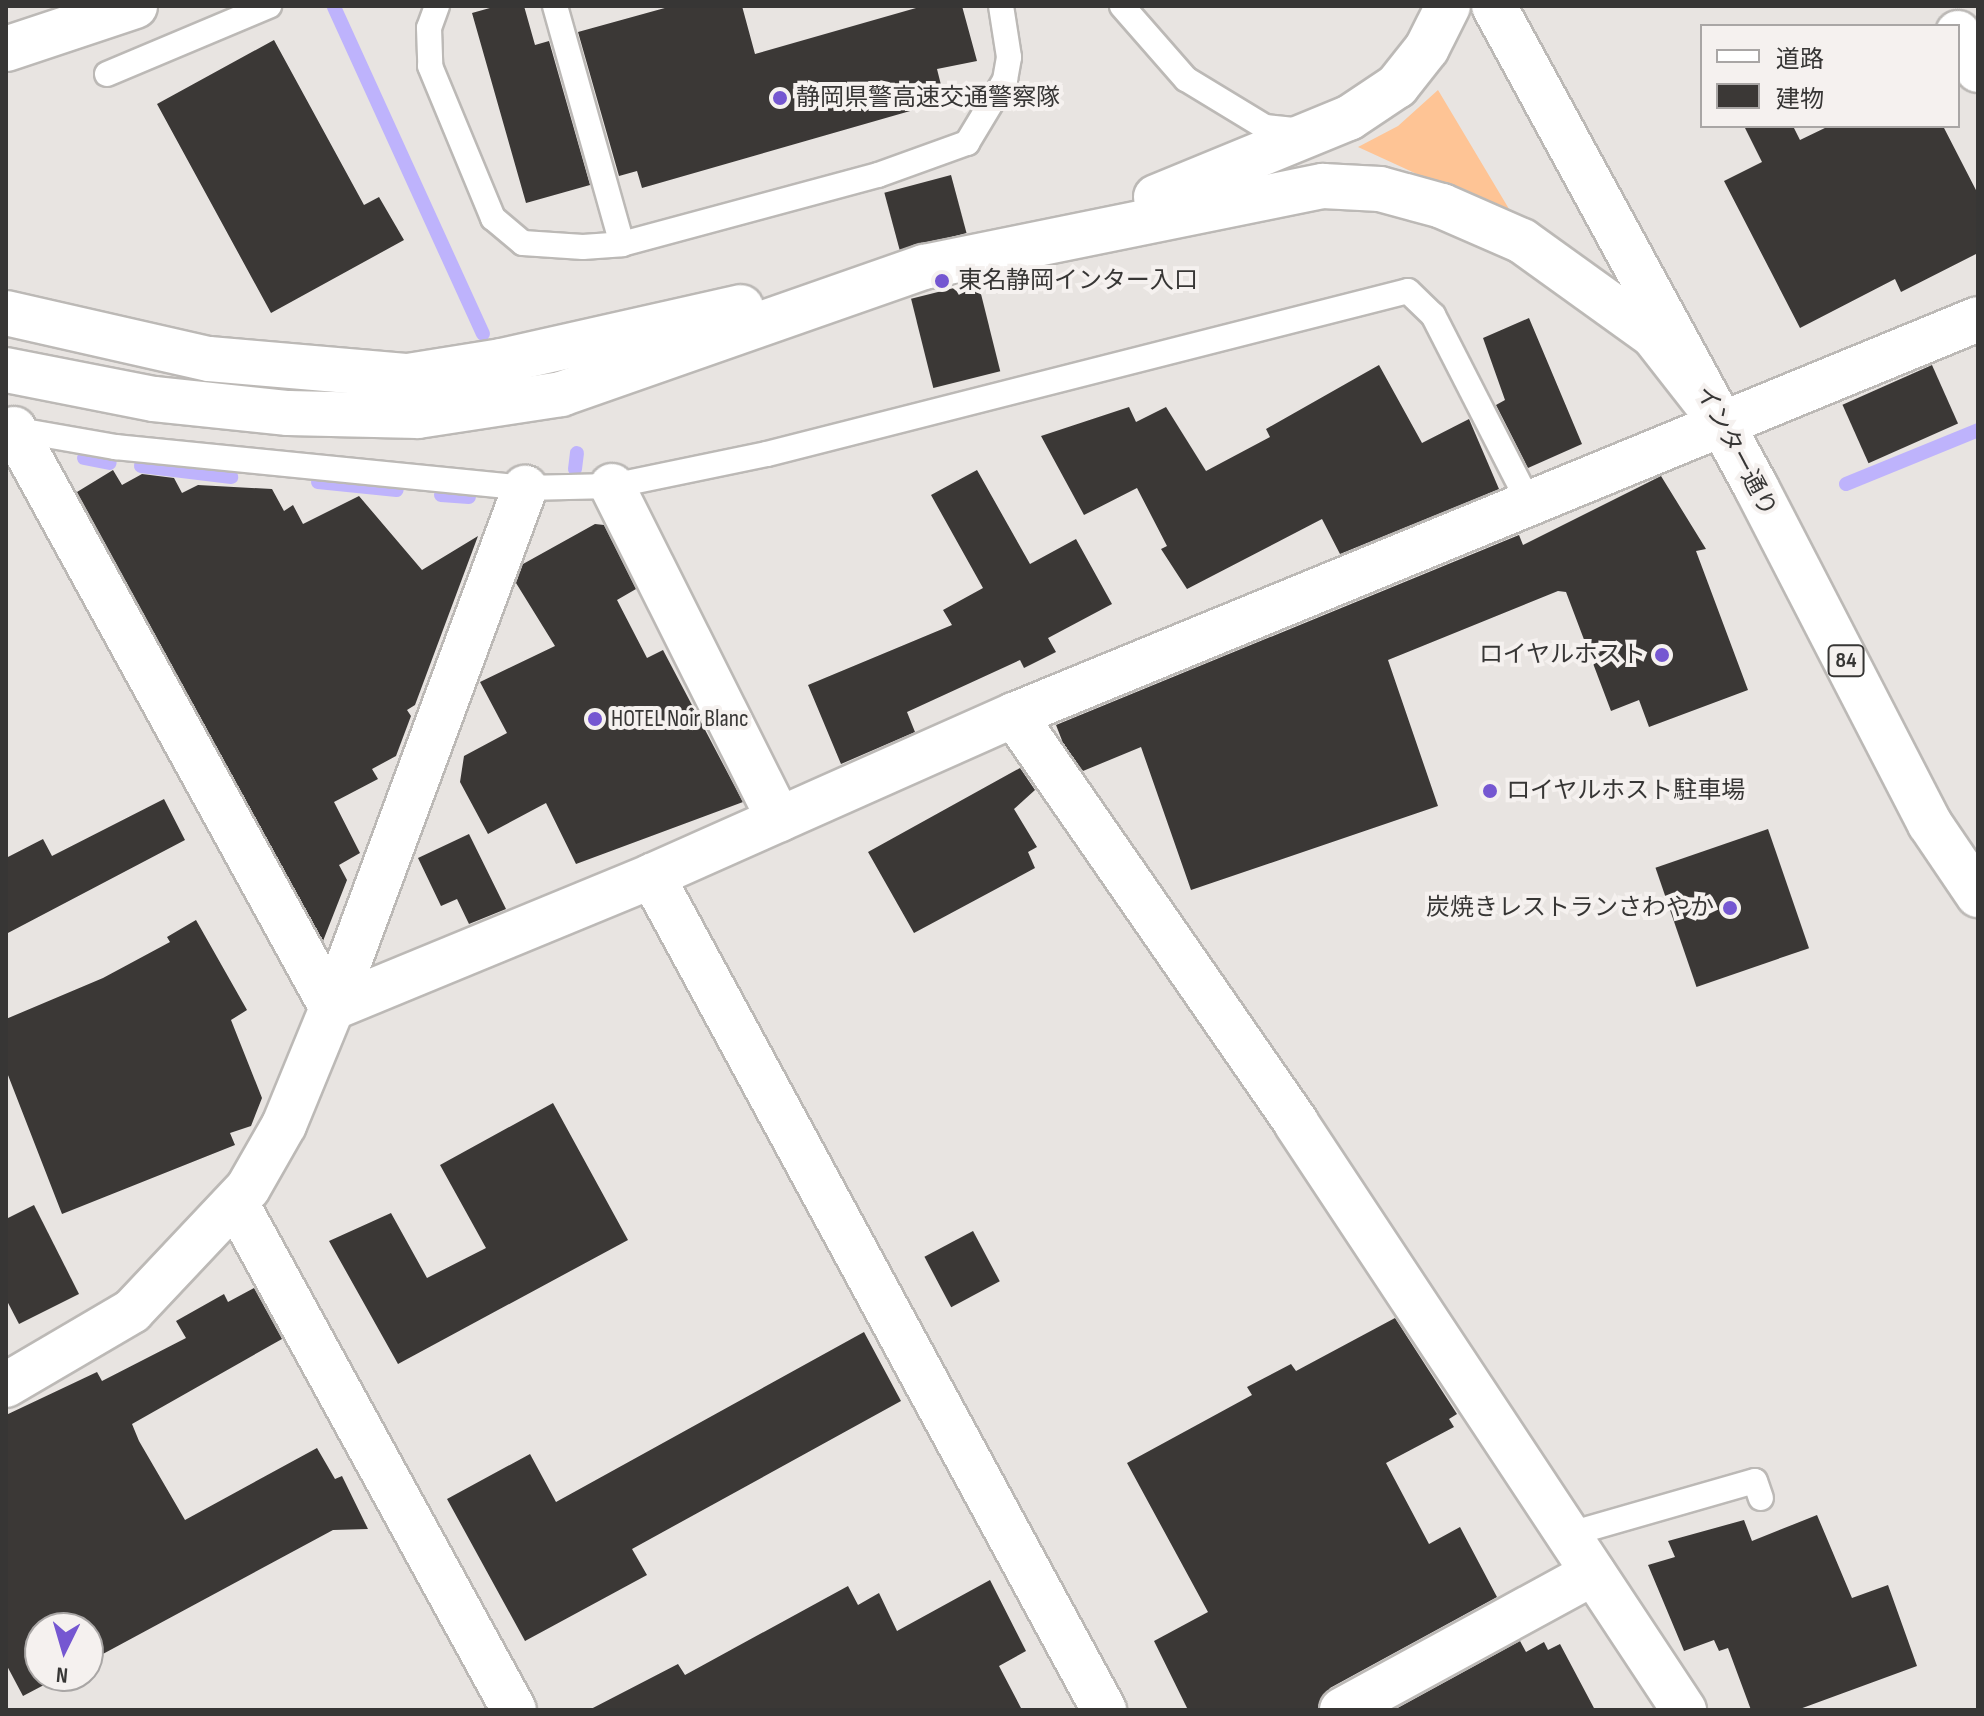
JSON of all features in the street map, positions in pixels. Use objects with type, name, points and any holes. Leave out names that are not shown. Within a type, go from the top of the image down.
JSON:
[{"type":"main road","points":[[6,49],[135,6]]},
{"type":"main road","points":[[1053,239],[1349,118],[1397,86],[1427,48],[1448,6]]},
{"type":"main road","name":"インター通り","points":[[1494,6],[1721,422],[1930,824],[1978,895]]},
{"type":"main road","points":[[1943,6],[1953,24]]},
{"type":"main road","points":[[1960,37],[1978,70]]},
{"type":"main road","points":[[6,313],[209,359],[408,376],[866,285],[1053,239],[1271,192],[1323,186],[1380,189],[1442,206],[1522,241],[1602,294],[1653,335],[1721,422]]},
{"type":"main road","points":[[6,370],[154,399],[288,413],[418,416],[561,394],[866,285]]},
{"type":"main road","points":[[332,1008],[652,876],[1014,715],[1339,586],[1528,501],[1978,319]]},
{"type":"main road","points":[[10,428],[332,1008]]},
{"type":"main road","points":[[612,486],[779,819]]},
{"type":"main road","points":[[6,1385],[132,1311],[236,1203],[284,1125],[332,1008],[525,488]]},
{"type":"main road","points":[[1014,715],[1570,1534],[1684,1710]]},
{"type":"main road","points":[[652,876],[1104,1710]]},
{"type":"main road","points":[[236,1203],[514,1710]]},
{"type":"main road","points":[[1342,1710],[1593,1573]]},
{"type":"lane","points":[[107,74],[269,6]]},
{"type":"lane","points":[[437,6],[429,28],[430,66],[493,218],[523,243],[622,244],[935,159],[967,143],[1005,80],[1009,57],[1001,6]]},
{"type":"lane","points":[[555,6],[622,244]]},
{"type":"lane","points":[[1122,6],[1161,57],[1221,103],[1265,127],[1311,133]]},
{"type":"lane","points":[[10,428],[115,447],[525,488],[612,486],[1136,363],[1399,290],[1423,300],[1433,315],[1528,501]]},
{"type":"lane","points":[[1570,1534],[1755,1481],[1761,1498]]},
{"type":"shaded area","points":[[1438,90],[1515,219],[1358,147],[1398,126]]},
{"type":"building","points":[[497,6],[524,6],[535,45],[549,41],[590,185],[526,203],[472,13]]},
{"type":"building","name":"静岡県警高速交通警察隊","points":[[672,6],[742,6],[755,54],[923,6],[962,6],[977,61],[937,69],[945,101],[642,188],[637,171],[619,176],[578,32]]},
{"type":"building","points":[[274,40],[364,205],[379,197],[404,240],[271,313],[157,104]]},
{"type":"building","points":[[1745,128],[1794,128],[1800,140],[1825,128],[1944,128],[1978,194],[1978,253],[1901,292],[1895,279],[1800,328],[1724,181],[1762,162]]},
{"type":"building","points":[[951,175],[967,233],[900,251],[884,193]]},
{"type":"building","points":[[978,282],[1000,371],[933,388],[911,299]]},
{"type":"building","points":[[1529,318],[1582,444],[1528,468],[1496,405],[1505,400],[1483,338]]},
{"type":"building","points":[[1379,365],[1422,443],[1469,419],[1499,489],[1340,554],[1322,519],[1187,589],[1161,549],[1167,546],[1137,488],[1084,515],[1041,436],[1129,407],[1136,422],[1166,407],[1206,471],[1270,437],[1266,429]]},
{"type":"building","points":[[1932,365],[1958,423],[1869,463],[1842,405]]},
{"type":"building","points":[[113,470],[122,485],[142,474],[174,478],[182,493],[198,485],[272,489],[284,511],[293,505],[303,524],[359,496],[422,570],[478,536],[415,705],[407,710],[411,716],[396,756],[372,769],[378,779],[334,802],[360,853],[339,865],[347,880],[323,941],[77,492]]},
{"type":"building","points":[[977,470],[1030,564],[1076,539],[1112,604],[1048,638],[1056,652],[1024,668],[1020,660],[907,712],[915,732],[841,764],[808,685],[952,625],[943,610],[983,588],[931,495]]},
{"type":"building","points":[[1661,476],[1706,549],[1696,551],[1748,690],[1649,727],[1639,700],[1611,711],[1566,592],[1558,591],[1388,660],[1438,806],[1191,890],[1141,747],[1083,771],[1063,743],[1056,725],[1519,535],[1523,545]]},
{"type":"building","points":[[595,524],[604,525],[636,589],[617,600],[647,658],[663,650],[743,802],[576,864],[546,803],[488,834],[460,782],[464,756],[507,733],[480,682],[555,646],[516,583],[523,564]]},
{"type":"building","points":[[1020,768],[1035,790],[1014,809],[1037,847],[1028,852],[1035,868],[914,933],[868,852]]},
{"type":"building","points":[[164,799],[185,840],[6,934],[6,858],[43,839],[52,856]]},
{"type":"building","points":[[1768,829],[1809,948],[1697,987],[1655,868]]},
{"type":"building","points":[[469,834],[506,909],[469,924],[457,899],[441,906],[418,858]]},
{"type":"building","points":[[196,920],[247,1010],[231,1020],[262,1098],[251,1126],[230,1133],[235,1145],[62,1214],[6,1070],[6,1019],[103,978],[170,942],[167,937]]},
{"type":"building","points":[[553,1103],[628,1240],[398,1364],[329,1241],[391,1213],[427,1278],[486,1248],[440,1165]]},
{"type":"building","points":[[34,1205],[79,1294],[19,1324],[6,1299],[6,1219]]},
{"type":"building","points":[[973,1231],[1000,1281],[951,1307],[924,1257]]},
{"type":"building","points":[[254,1288],[282,1339],[132,1424],[185,1520],[317,1448],[335,1479],[342,1476],[368,1529],[333,1530],[104,1653],[104,1612],[24,1612],[24,1692],[31,1692],[23,1696],[6,1664],[6,1415],[97,1372],[102,1381],[186,1338],[176,1321],[224,1294],[228,1302]]},
{"type":"building","points":[[1395,1318],[1457,1414],[1449,1419],[1454,1427],[1386,1463],[1429,1544],[1460,1527],[1497,1597],[1330,1688],[1317,1710],[1188,1710],[1154,1641],[1208,1612],[1127,1463],[1252,1395],[1247,1387],[1291,1364],[1296,1371]]},
{"type":"building","points":[[864,1332],[901,1401],[632,1549],[647,1575],[525,1641],[447,1499],[530,1454],[556,1502]]},
{"type":"building","points":[[1817,1515],[1852,1598],[1888,1585],[1917,1666],[1797,1710],[1751,1710],[1728,1648],[1719,1651],[1714,1640],[1684,1651],[1648,1565],[1675,1557],[1668,1541],[1744,1520],[1752,1541]]},
{"type":"building","points":[[990,1580],[1026,1651],[999,1666],[1022,1710],[589,1710],[678,1664],[685,1675],[848,1586],[858,1605],[879,1593],[897,1631]]},
{"type":"building","points":[[1520,1641],[1526,1652],[1544,1642],[1548,1650],[1560,1644],[1595,1710],[1394,1710]]},
{"type":"waterway","points":[[334,7],[483,334]]},
{"type":"waterway","points":[[1846,484],[1978,430]]},
{"type":"waterway","points":[[575,469],[577,453]]},
{"type":"waterway","points":[[84,458],[110,463]]},
{"type":"waterway","points":[[141,466],[231,477]]},
{"type":"waterway","points":[[318,482],[397,490]]},
{"type":"waterway","points":[[441,495],[469,497]]},
{"type":"place","name":"静岡県警高速交通警察隊","points":[[780,98]]},
{"type":"place","name":"東名静岡インター入口","points":[[942,281]]},
{"type":"place","name":"ロイヤルホスト","points":[[1662,655]]},
{"type":"place","name":"HOTEL Noir Blanc","points":[[595,719]]},
{"type":"place","name":"ロイヤルホスト駐車場","points":[[1490,791]]},
{"type":"place","name":"炭焼きレストランさわやか","points":[[1730,908]]}]
